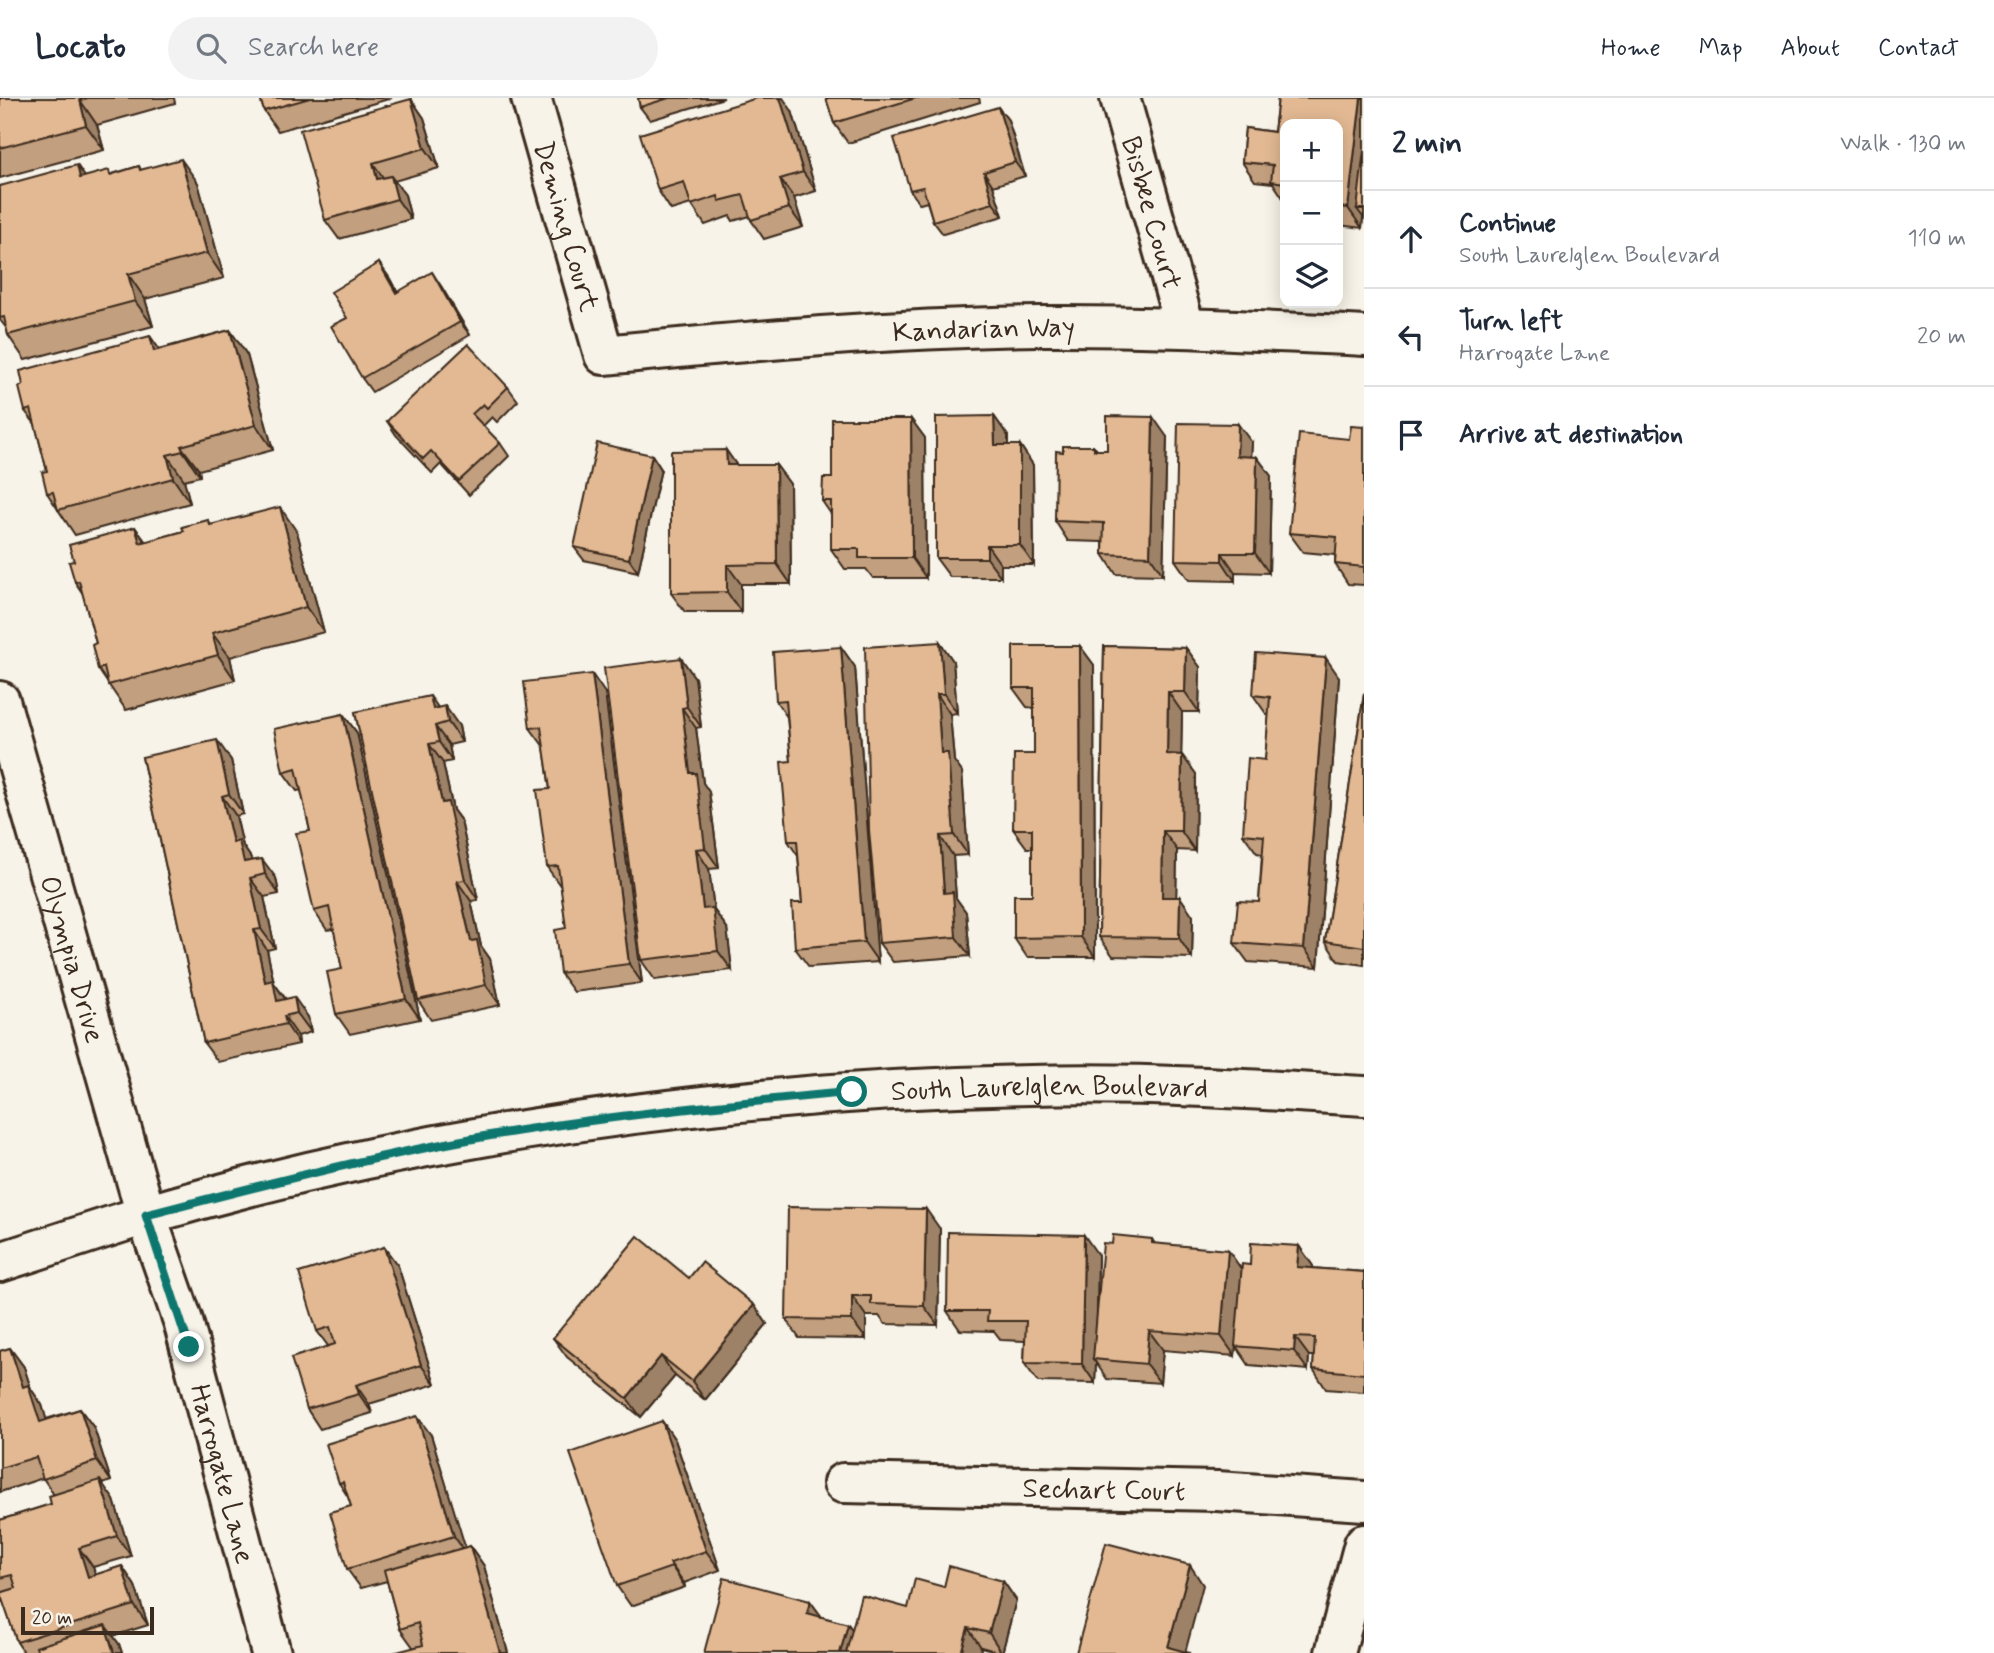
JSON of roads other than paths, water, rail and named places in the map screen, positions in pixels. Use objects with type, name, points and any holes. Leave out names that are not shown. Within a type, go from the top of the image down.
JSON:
[{"type":"street","name":"Deming Court","points":[[531,98],[604,355]]},
{"type":"street","name":"Bisbee Court","points":[[1120,98],[1185,327]]},
{"type":"street","name":"Kandarian Way","points":[[604,355],[821,335],[1039,326],[1185,327],[1364,336]]},
{"type":"street","name":"Olympia Drive","points":[[0,701],[146,1215]]},
{"type":"street","name":"South Laurelglen Boulevard","points":[[0,1262],[146,1215],[320,1170],[496,1135],[687,1108],[852,1092],[1031,1084],[1210,1086],[1364,1096]]},
{"type":"street","name":"Harrogate Lane","points":[[146,1215],[183,1321],[271,1653]]},
{"type":"street","name":"Sechart Court","points":[[843,1483],[1217,1490],[1364,1501]]},
{"type":"street","points":[[1335,1653],[1364,1544]]}]
